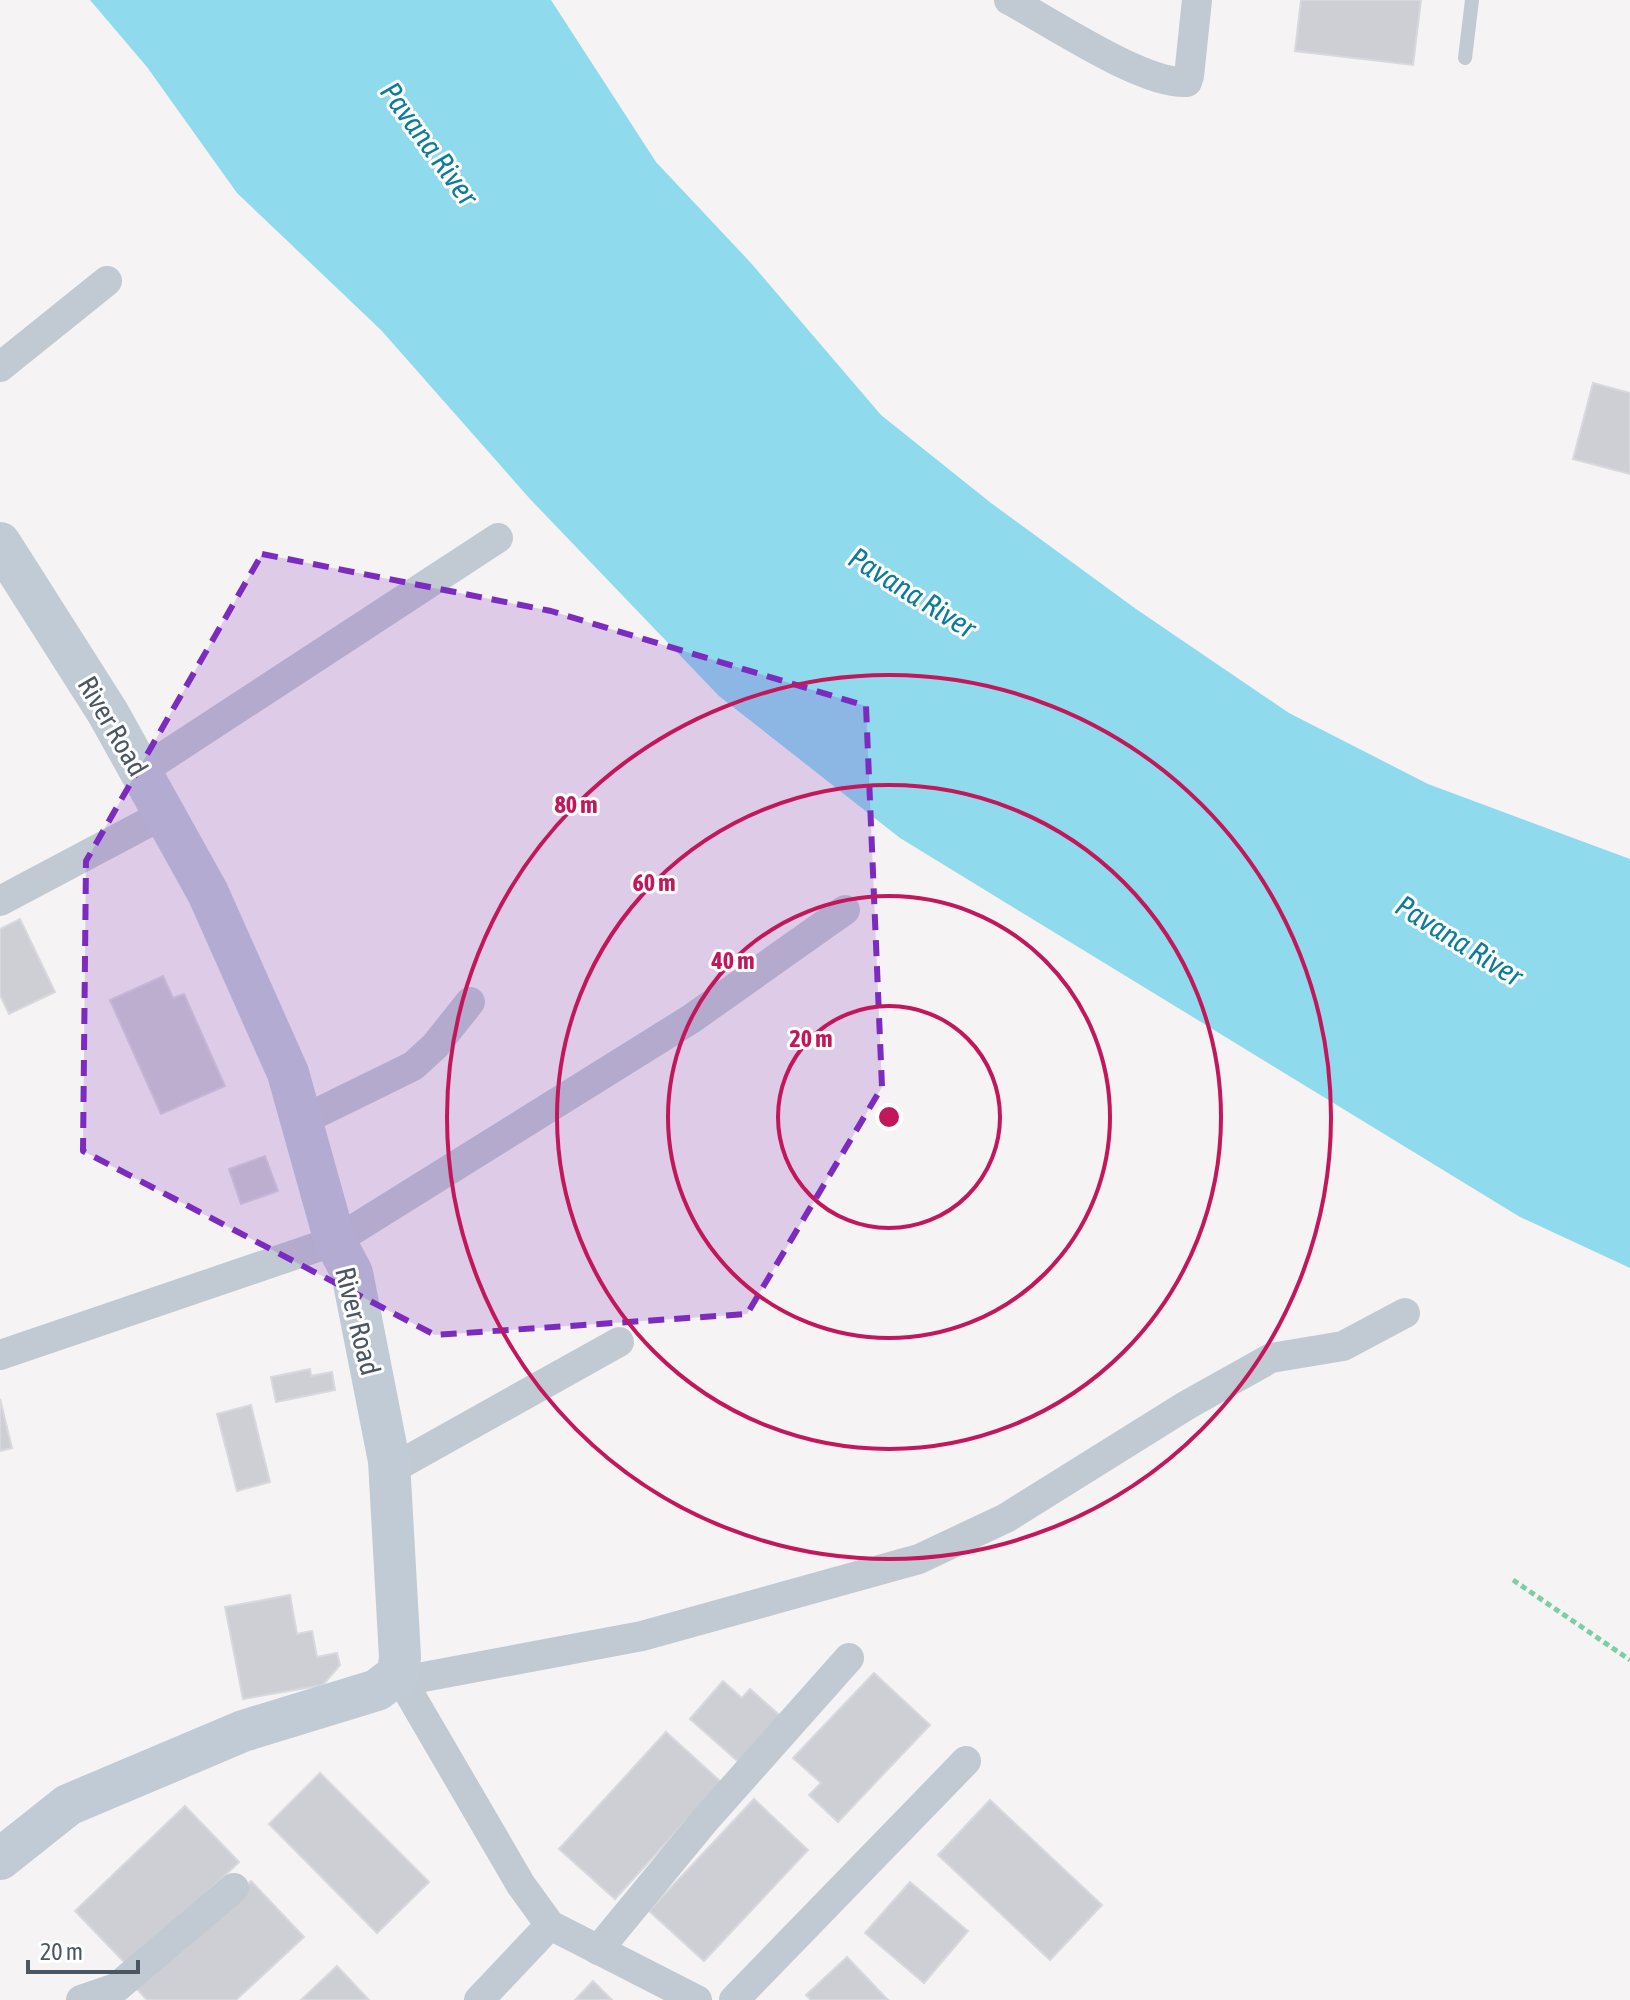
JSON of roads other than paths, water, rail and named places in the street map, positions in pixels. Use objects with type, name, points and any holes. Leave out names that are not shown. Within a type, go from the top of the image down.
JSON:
[{"type":"street","points":[[1009,0],[1141,73],[1172,82],[1187,82],[1189,76],[1197,0]]},
{"type":"street","points":[[0,367],[107,281]]},
{"type":"street","points":[[140,772],[498,538]]},
{"type":"street","name":"River Road","points":[[0,543],[108,713],[214,906],[288,1073],[335,1241],[352,1273],[390,1470],[400,1677]]},
{"type":"street","points":[[0,901],[164,814]]},
{"type":"street","points":[[0,1355],[335,1241],[691,1019],[845,910]]},
{"type":"street","points":[[301,1121],[413,1066],[435,1046],[470,1002]]},
{"type":"street","points":[[0,1859],[68,1805],[243,1731],[377,1690],[400,1677],[642,1636],[919,1559],[1006,1518],[1187,1405],[1271,1358],[1343,1346],[1405,1313]]},
{"type":"street","points":[[390,1470],[619,1342]]},
{"type":"street","points":[[598,1950],[705,1820],[849,1658]]},
{"type":"street","points":[[400,1677],[521,1885],[550,1925],[697,2000]]},
{"type":"street","points":[[734,2000],[966,1761]]},
{"type":"street","points":[[81,2000],[116,1988],[234,1888]]},
{"type":"street","points":[[479,2000],[550,1925]]},
{"type":"lane","points":[[1465,58],[1472,0]]},
{"type":"water","name":"Pavana River","points":[[90,0],[551,0],[656,162],[750,262],[881,415],[991,503],[1136,609],[1289,713],[1428,784],[1630,859],[1630,1268],[1520,1217],[900,838],[719,696],[530,499],[381,330],[237,193],[147,67]]}]
